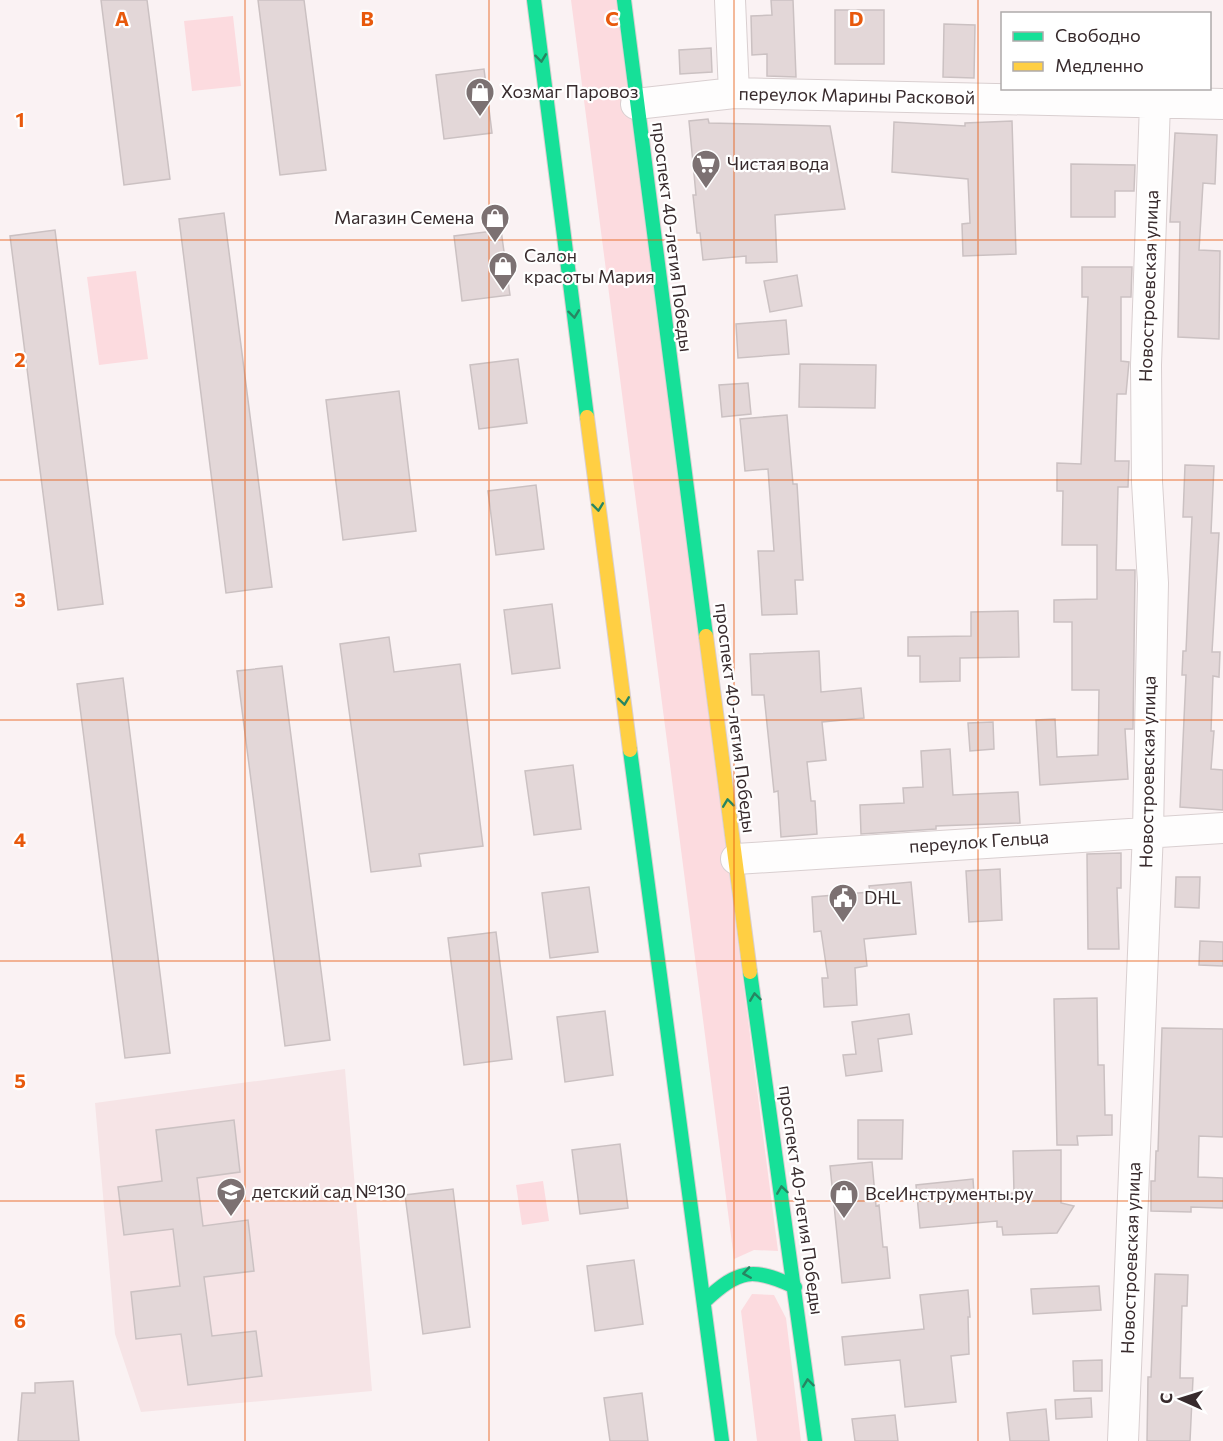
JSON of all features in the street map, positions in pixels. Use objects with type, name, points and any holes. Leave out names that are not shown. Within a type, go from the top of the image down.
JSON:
[{"type":"main road","points":[[534,0],[606,568],[722,1441]]},
{"type":"main road","name":"проспект 40-летия Победы","points":[[624,0],[736,859],[815,1441]]},
{"type":"main road","points":[[705,1301],[724,1282],[747,1271],[761,1272],[795,1287]]},
{"type":"street","points":[[730,0],[734,93]]},
{"type":"street","name":"переулок Марины Расковой","points":[[636,104],[734,93],[1223,104]]},
{"type":"street","name":"Новостроевская улица","points":[[1123,1441],[1148,831],[1153,583],[1147,482],[1146,365],[1155,103]]},
{"type":"street","name":"переулок Гельца","points":[[736,859],[1223,828]]},
{"type":"shaded area","points":[[571,0],[616,0],[778,1251],[754,1250],[734,1259]]},
{"type":"shaded area","points":[[233,16],[241,86],[192,91],[184,21]]},
{"type":"shaded area","points":[[136,271],[148,359],[99,365],[87,277]]},
{"type":"shaded area","name":"детский сад №130","points":[[345,1069],[372,1391],[141,1412],[115,1334],[95,1103]]},
{"type":"shaded area","points":[[543,1181],[549,1221],[522,1225],[516,1185]]},
{"type":"shaded area","points":[[752,1294],[774,1295],[786,1318],[801,1441],[757,1441],[741,1311]]},
{"type":"building","points":[[101,0],[147,0],[170,179],[124,185]]},
{"type":"building","points":[[258,0],[304,0],[326,170],[280,175]]},
{"type":"building","points":[[771,0],[793,0],[796,77],[767,76],[767,54],[752,55],[751,16],[772,15]]},
{"type":"building","points":[[835,10],[884,10],[884,64],[835,64]]},
{"type":"building","points":[[944,24],[975,25],[974,78],[943,77]]},
{"type":"building","points":[[711,48],[712,72],[680,74],[679,50]]},
{"type":"building","points":[[484,69],[492,133],[444,139],[436,75]]},
{"type":"building","points":[[708,119],[709,123],[830,126],[845,209],[775,215],[777,262],[746,263],[746,256],[703,260],[700,233],[697,233],[693,195],[696,195],[689,121]]},
{"type":"building","points":[[1012,121],[1016,254],[963,256],[962,224],[970,223],[968,179],[892,172],[894,122],[965,126],[965,123]]},
{"type":"building","points":[[1175,133],[1217,135],[1215,184],[1203,183],[1199,250],[1220,251],[1219,339],[1178,337],[1180,222],[1170,222]]},
{"type":"building","points":[[1071,164],[1135,165],[1134,191],[1115,191],[1115,217],[1071,217]]},
{"type":"building","points":[[224,213],[272,587],[226,593],[179,219]]},
{"type":"building","points":[[55,230],[103,604],[58,610],[10,236]]},
{"type":"building","points":[[501,230],[510,295],[462,301],[454,236]]},
{"type":"building","points":[[1082,267],[1132,267],[1131,297],[1121,297],[1121,361],[1129,362],[1126,394],[1117,394],[1115,461],[1129,461],[1128,487],[1118,487],[1116,570],[1135,570],[1133,729],[1125,729],[1128,779],[1040,785],[1036,720],[1055,719],[1057,757],[1098,755],[1099,690],[1072,690],[1072,622],[1054,622],[1054,600],[1097,599],[1097,545],[1062,545],[1063,491],[1057,491],[1057,463],[1081,464],[1088,297],[1082,297]]},
{"type":"building","points":[[797,275],[802,306],[770,312],[764,281]]},
{"type":"building","points":[[786,320],[789,354],[738,358],[736,324]]},
{"type":"building","points":[[518,359],[527,423],[479,429],[470,365]]},
{"type":"building","points":[[800,364],[876,365],[875,408],[799,407]]},
{"type":"building","points":[[748,383],[751,414],[722,417],[719,385]]},
{"type":"building","points":[[399,391],[416,531],[343,540],[326,400]]},
{"type":"building","points":[[787,415],[793,484],[797,484],[803,580],[795,580],[797,614],[762,615],[758,551],[774,551],[768,469],[745,471],[740,419]]},
{"type":"building","points":[[1185,465],[1214,466],[1211,533],[1219,533],[1212,652],[1220,652],[1219,677],[1213,676],[1211,731],[1214,731],[1211,769],[1223,770],[1223,810],[1180,807],[1186,675],[1182,675],[1183,651],[1186,651],[1192,517],[1183,517]]},
{"type":"building","points":[[536,485],[544,549],[496,555],[488,491]]},
{"type":"building","points":[[552,604],[560,668],[512,674],[504,610]]},
{"type":"building","points":[[1018,611],[1019,657],[960,658],[960,681],[920,682],[920,656],[908,656],[908,637],[971,636],[971,612]]},
{"type":"building","points":[[389,637],[394,672],[460,664],[483,846],[419,854],[421,866],[371,872],[340,644]]},
{"type":"building","points":[[819,651],[821,692],[861,688],[864,718],[822,722],[826,760],[807,762],[811,801],[815,801],[817,834],[781,837],[778,791],[774,792],[764,695],[752,695],[750,654]]},
{"type":"building","points":[[282,666],[330,1040],[285,1046],[237,671]]},
{"type":"building","points":[[123,678],[170,1053],[125,1058],[77,684]]},
{"type":"building","points":[[993,722],[994,749],[970,751],[968,723]]},
{"type":"building","points":[[950,749],[953,795],[1018,792],[1020,823],[936,826],[936,829],[861,834],[860,805],[904,803],[903,788],[923,787],[921,751]]},
{"type":"building","points":[[573,765],[581,829],[534,835],[525,771]]},
{"type":"building","points":[[1121,853],[1121,888],[1117,888],[1119,949],[1088,949],[1087,854]]},
{"type":"building","points":[[1000,869],[1002,920],[969,922],[966,871]]},
{"type":"building","points":[[1176,877],[1200,877],[1199,908],[1175,907]]},
{"type":"building","points":[[911,882],[916,934],[864,939],[867,966],[855,968],[857,1005],[824,1007],[822,978],[828,978],[821,931],[814,932],[812,897],[870,892],[869,886]]},
{"type":"building","points":[[589,887],[598,952],[550,958],[542,893]]},
{"type":"building","points":[[496,932],[512,1059],[464,1065],[448,938]]},
{"type":"building","points":[[1200,941],[1223,942],[1223,966],[1199,965]]},
{"type":"building","points":[[1097,998],[1098,1065],[1104,1065],[1105,1115],[1112,1115],[1112,1135],[1077,1136],[1078,1145],[1057,1145],[1054,999]]},
{"type":"building","points":[[605,1011],[613,1075],[565,1082],[557,1017]]},
{"type":"building","points":[[909,1014],[912,1034],[878,1039],[882,1071],[846,1076],[843,1055],[856,1054],[852,1022]]},
{"type":"building","points":[[1162,1028],[1223,1029],[1223,1137],[1199,1136],[1198,1177],[1223,1178],[1223,1208],[1191,1207],[1191,1212],[1151,1211],[1151,1181],[1155,1181],[1156,1151],[1158,1151]]},
{"type":"building","points":[[234,1120],[240,1172],[197,1178],[203,1226],[248,1220],[254,1271],[204,1277],[212,1336],[256,1331],[262,1376],[188,1385],[181,1334],[136,1339],[131,1292],[180,1286],[173,1229],[124,1235],[118,1187],[162,1181],[156,1130]]},
{"type":"building","points":[[858,1120],[903,1120],[902,1159],[858,1159]]},
{"type":"building","points":[[620,1144],[628,1208],[580,1214],[572,1150]]},
{"type":"building","points":[[1061,1150],[1061,1203],[1074,1206],[1057,1233],[1003,1235],[1002,1227],[997,1227],[997,1221],[920,1228],[916,1185],[973,1179],[974,1194],[1014,1193],[1013,1151]]},
{"type":"building","points":[[872,1162],[876,1206],[879,1205],[883,1247],[887,1247],[890,1278],[842,1283],[830,1166]]},
{"type":"building","points":[[453,1189],[470,1327],[423,1334],[405,1195]]},
{"type":"building","points":[[634,1260],[643,1324],[595,1331],[587,1266]]},
{"type":"building","points":[[1155,1274],[1188,1275],[1187,1306],[1182,1306],[1180,1378],[1193,1378],[1190,1441],[1147,1441],[1148,1377],[1151,1377]]},
{"type":"building","points":[[1099,1286],[1101,1310],[1033,1314],[1031,1289]]},
{"type":"building","points":[[968,1290],[969,1354],[951,1356],[956,1402],[905,1407],[900,1360],[845,1365],[842,1337],[924,1329],[920,1295]]},
{"type":"building","points":[[1102,1360],[1102,1391],[1074,1391],[1073,1361]]},
{"type":"building","points":[[73,1381],[79,1441],[18,1441],[22,1393],[35,1393],[35,1383]]},
{"type":"building","points":[[642,1393],[648,1441],[610,1441],[604,1398]]},
{"type":"building","points":[[1091,1398],[1092,1417],[1056,1419],[1055,1400]]},
{"type":"building","points":[[1046,1409],[1049,1441],[1010,1441],[1007,1413]]},
{"type":"building","points":[[895,1415],[898,1441],[855,1441],[852,1419]]},
{"type":"traffic: fast","points":[[534,0],[587,417]]},
{"type":"traffic: fast","points":[[624,0],[706,636]]},
{"type":"traffic: fast","points":[[630,750],[722,1441]]},
{"type":"traffic: fast","points":[[750,972],[815,1441]]},
{"type":"traffic: fast","points":[[705,1301],[727,1282],[747,1274],[768,1276],[795,1287]]},
{"type":"traffic: slow","points":[[587,417],[630,750]]},
{"type":"traffic: slow","points":[[706,636],[750,972]]},
{"type":"place","name":"Хозмаг Паровоз","points":[[480,118]]},
{"type":"place","name":"Чистая вода","points":[[706,190]]},
{"type":"place","name":"Магазин Семена","points":[[495,244]]},
{"type":"place","name":"Салон красоты Мария","points":[[503,292]]},
{"type":"place","name":"DHL","points":[[843,924]]},
{"type":"place","name":"детский сад №130","points":[[231,1218]]},
{"type":"place","name":"ВсеИнструменты.ру","points":[[844,1220]]}]
